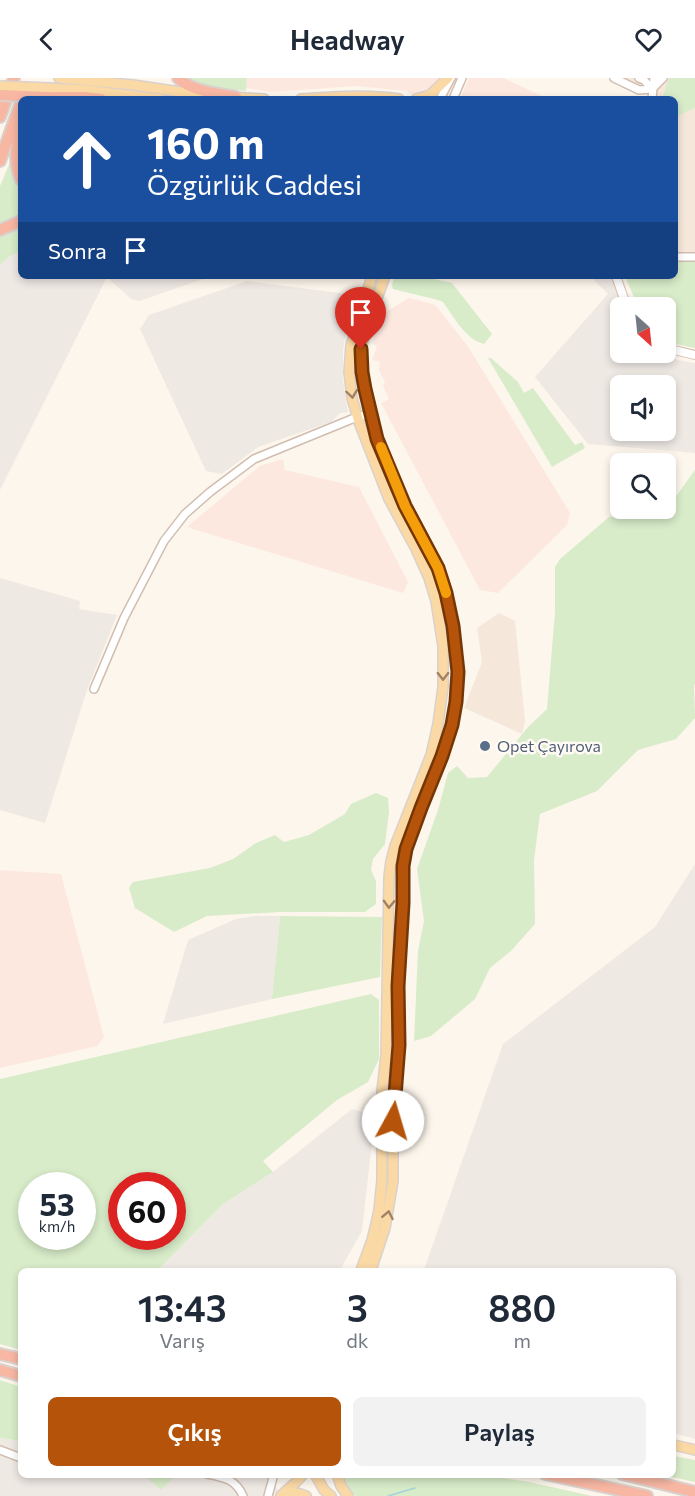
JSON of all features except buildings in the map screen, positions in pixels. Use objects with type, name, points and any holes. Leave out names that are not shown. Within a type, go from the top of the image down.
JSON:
[{"type":"highway","points":[[178,78],[199,90],[231,96]]},
{"type":"highway","points":[[0,108],[14,79]]},
{"type":"highway","points":[[0,117],[14,79]]},
{"type":"highway","points":[[24,96],[29,79]]},
{"type":"highway","points":[[0,95],[48,92],[77,96]]},
{"type":"highway","points":[[48,92],[54,96]]},
{"type":"highway","points":[[0,161],[18,113]]},
{"type":"highway","points":[[18,136],[16,164],[18,170]]},
{"type":"highway","points":[[0,230],[18,222]]},
{"type":"highway","points":[[0,1354],[18,1358]]},
{"type":"highway","points":[[0,1370],[18,1375]]},
{"type":"highway","points":[[564,1478],[647,1496]]},
{"type":"highway","points":[[638,1478],[695,1492]]},
{"type":"main road","points":[[59,78],[133,85],[210,96]]},
{"type":"main road","points":[[426,96],[450,78]]},
{"type":"main road","points":[[0,86],[48,92],[86,90],[136,96]]},
{"type":"main road","points":[[358,96],[380,96]]},
{"type":"main road","points":[[361,1268],[372,1240],[381,1198],[382,1091],[386,1055],[391,861],[431,755],[443,687],[443,646],[436,601],[429,578],[389,499],[357,417],[352,398],[351,345],[371,279]]},
{"type":"main road","points":[[372,1268],[385,1228],[392,1189],[393,1121],[399,1045],[403,866],[406,849],[452,725],[458,672],[453,626],[438,568],[389,470],[377,439],[362,372],[361,349],[365,332],[384,279]]},
{"type":"main road","points":[[617,279],[624,297]]},
{"type":"main road","points":[[676,350],[695,355]]},
{"type":"main road","points":[[676,1445],[695,1450]]},
{"type":"main road","points":[[281,1496],[300,1478]]},
{"type":"main road","points":[[317,1478],[324,1490],[331,1496]]},
{"type":"main road","points":[[339,1478],[348,1496]]},
{"type":"main road","points":[[281,1496],[292,1492],[306,1496]]},
{"type":"street","points":[[441,96],[450,78]]},
{"type":"street","points":[[454,96],[462,78]]},
{"type":"street","points":[[614,78],[639,90],[652,89],[663,78]]},
{"type":"street","points":[[639,78],[652,89]]},
{"type":"street","points":[[652,96],[654,78]]},
{"type":"street","points":[[678,258],[695,257]]},
{"type":"street","points":[[94,689],[124,618],[164,540],[185,514],[254,459],[357,417],[371,414]]},
{"type":"street","points":[[0,1450],[18,1457]]},
{"type":"street","points":[[224,1478],[238,1487],[243,1496]]},
{"type":"street","points":[[268,1496],[273,1478]]},
{"type":"shaded area","points":[[247,78],[443,78],[429,92],[417,96],[407,91],[356,86],[272,92],[246,88]]},
{"type":"shaded area","points":[[469,78],[503,78],[542,96],[461,96]]},
{"type":"shaded area","points":[[620,78],[695,78],[695,253],[684,254],[678,251],[678,96],[653,96]]},
{"type":"shaded area","points":[[18,252],[18,279],[106,279],[0,490],[0,265]]},
{"type":"shaded area","points":[[109,279],[203,279],[139,301],[131,299]]},
{"type":"shaded area","points":[[593,279],[612,279],[620,297],[610,297],[610,363],[676,363],[676,360],[695,363],[695,453],[588,444],[535,377],[608,294]]},
{"type":"shaded area","points":[[247,281],[340,293],[356,310],[345,337],[343,352],[343,381],[348,412],[340,413],[331,422],[258,447],[222,474],[206,471],[140,329],[149,315]]},
{"type":"shaded area","points":[[409,298],[437,307],[469,348],[570,513],[567,525],[498,593],[480,590],[381,403],[389,399],[379,370],[380,362],[372,360],[377,346],[373,344],[379,316]]},
{"type":"shaded area","points":[[283,459],[285,470],[359,487],[408,582],[403,593],[188,526],[260,466]]},
{"type":"shaded area","points":[[0,578],[80,601],[79,609],[117,615],[87,690],[45,823],[0,810]]},
{"type":"shaded area","points":[[499,613],[515,621],[525,721],[522,734],[464,708],[482,662],[477,628]]},
{"type":"shaded area","points":[[695,864],[695,1439],[676,1434],[676,1268],[424,1268],[503,1044],[655,927]]},
{"type":"shaded area","points":[[0,870],[61,874],[104,1037],[97,1046],[0,1068]]},
{"type":"shaded area","points":[[280,916],[272,999],[163,1024],[188,940],[236,919]]},
{"type":"shaded area","points":[[352,1109],[375,1115],[362,1231],[341,1268],[160,1268],[178,1250],[186,1250],[186,1242],[223,1204],[273,1172]]},
{"type":"shaded area","points":[[0,1438],[18,1441],[18,1478],[268,1478],[284,1496],[0,1496]]},
{"type":"green space","points":[[184,78],[247,78],[246,91],[200,86]]},
{"type":"green space","points":[[669,78],[695,78],[695,108],[678,116],[678,96],[663,96]]},
{"type":"green space","points":[[10,162],[18,184],[18,217],[0,224],[0,186]]},
{"type":"green space","points":[[18,226],[18,252],[0,265],[0,235]]},
{"type":"green space","points":[[678,261],[695,262],[695,348],[676,344],[676,297],[634,297],[626,279],[678,279]]},
{"type":"green space","points":[[393,279],[434,279],[452,283],[492,334],[484,344],[477,341],[461,327],[443,302],[393,289]]},
{"type":"green space","points":[[488,358],[491,358],[518,382],[524,393],[533,388],[575,445],[582,442],[585,448],[552,467]]},
{"type":"green space","points":[[695,470],[695,718],[676,739],[638,750],[597,791],[540,814],[534,860],[535,924],[511,951],[490,968],[475,999],[431,1036],[414,1041],[418,951],[424,921],[417,869],[438,810],[448,773],[457,766],[468,778],[487,777],[528,727],[547,709],[555,612],[555,567],[560,559],[609,517],[610,519],[676,519],[677,495]]},
{"type":"green space","points":[[376,793],[388,798],[389,812],[385,844],[373,859],[371,870],[376,881],[376,904],[365,912],[280,912],[207,916],[174,932],[135,908],[129,888],[133,882],[210,868],[233,859],[256,843],[275,835],[284,842],[309,835],[345,814],[351,804]]},
{"type":"green space","points":[[280,916],[382,917],[380,977],[272,999]]},
{"type":"green space","points":[[371,994],[379,1000],[379,1059],[368,1082],[337,1100],[263,1161],[273,1172],[223,1204],[186,1242],[186,1172],[108,1172],[108,1250],[178,1250],[160,1268],[18,1268],[18,1349],[0,1344],[0,1079]]},
{"type":"green space","points":[[0,1380],[18,1386],[18,1441],[0,1438]]},
{"type":"green space","points":[[676,1456],[695,1460],[695,1482],[676,1478]]},
{"type":"green space","points":[[147,1478],[173,1478],[161,1490]]},
{"type":"green space","points":[[344,1478],[504,1478],[592,1496],[355,1496]]},
{"type":"waterway","points":[[388,1496],[415,1488]]},
{"type":"slow traffic","points":[[381,447],[405,506],[438,568],[446,593]]},
{"type":"place","name":"Opet Çayırova","points":[[485,746]]},
{"type":"route","points":[[361,349],[365,389],[377,439],[405,506],[438,568],[446,593],[453,626],[458,672],[452,725],[406,849],[403,866],[401,958],[398,986],[399,1045],[393,1121]]}]
